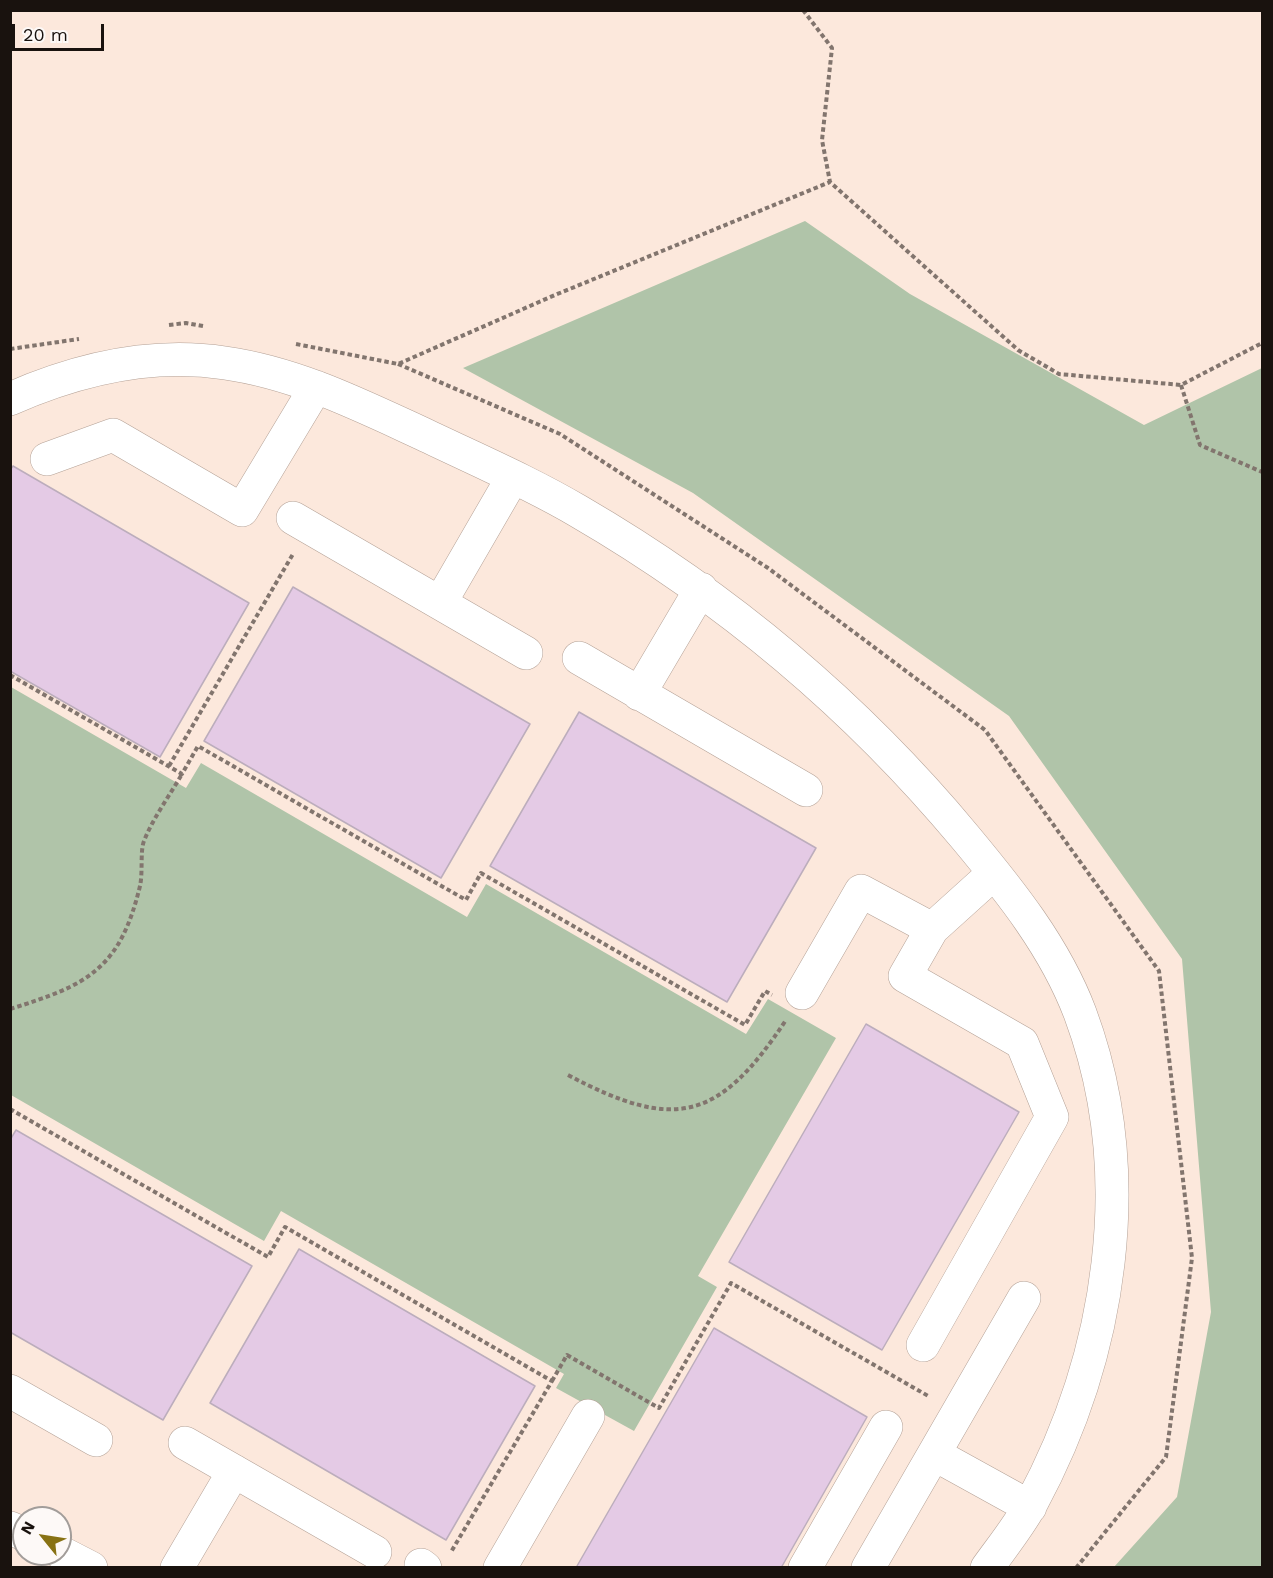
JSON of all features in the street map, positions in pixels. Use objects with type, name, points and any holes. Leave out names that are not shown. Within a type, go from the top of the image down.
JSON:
[{"type":"street","points":[[10,399],[86,371],[133,362],[179,359],[225,363],[271,372],[316,387],[513,477],[573,508],[640,548],[701,589],[767,640],[827,692],[940,808],[994,873],[1043,938],[1080,1011],[1103,1089],[1113,1170],[1111,1254],[1096,1339],[1068,1423],[1030,1507],[987,1568]]},
{"type":"street","points":[[47,459],[113,435],[242,510],[316,387]]},
{"type":"street","points":[[440,603],[513,477]]},
{"type":"street","points":[[301,523],[526,653]]},
{"type":"street","points":[[639,693],[701,589]]},
{"type":"street","points":[[579,658],[806,789]]},
{"type":"street","points":[[923,1345],[1052,1117],[1022,1043],[905,975],[932,929],[994,873]]},
{"type":"street","points":[[797,1001],[861,891],[932,929]]},
{"type":"street","points":[[868,1568],[1024,1298]]},
{"type":"street","points":[[14,1400],[96,1440]]},
{"type":"street","points":[[500,1568],[588,1416]]},
{"type":"street","points":[[805,1568],[886,1427]]},
{"type":"street","points":[[185,1443],[375,1552]]},
{"type":"street","points":[[934,1454],[1030,1507]]},
{"type":"street","points":[[177,1568],[234,1471]]},
{"type":"street","points":[[72,1558],[91,1568]]},
{"type":"path","points":[[803,10],[832,48],[822,140],[830,182],[1018,350],[1059,374],[1181,385],[1263,343]]},
{"type":"path","points":[[292,343],[398,363],[555,295],[830,182]]},
{"type":"path","points":[[162,326],[186,323],[209,327]]},
{"type":"path","points":[[10,349],[81,339]]},
{"type":"path","points":[[1181,385],[1200,445],[1263,472]]},
{"type":"path","points":[[169,766],[301,523]]},
{"type":"path","points":[[10,675],[182,774]]},
{"type":"path","points":[[10,1009],[72,988],[101,969],[114,954],[130,920],[140,887],[144,867],[142,843],[198,746],[466,900],[481,873],[745,1025],[765,991],[797,1001],[763,1054],[737,1083],[711,1101],[685,1110],[657,1110],[629,1104],[568,1075]]},
{"type":"path","points":[[10,1109],[268,1257],[285,1227],[552,1380]]},
{"type":"path","points":[[431,1563],[567,1355],[659,1408],[731,1283],[958,1413]]},
{"type":"green space","points":[[805,221],[910,294],[1144,425],[1262,368],[1262,1567],[1114,1567],[1177,1497],[1211,1312],[1182,959],[1009,716],[693,493],[463,368]]},
{"type":"green space","points":[[11,687],[186,788],[201,763],[467,917],[486,884],[746,1034],[768,999],[836,1038],[698,1276],[717,1287],[634,1431],[556,1388],[564,1374],[281,1211],[264,1241],[11,1095]]},
{"type":"building","points":[[13,466],[249,603],[160,757],[10,671],[10,470]]},
{"type":"building","points":[[293,587],[530,724],[441,878],[204,741]]},
{"type":"building","points":[[579,712],[816,848],[727,1002],[490,866]]},
{"type":"building","points":[[866,1024],[1019,1112],[882,1350],[729,1262]]},
{"type":"building","points":[[16,1130],[252,1266],[163,1420],[10,1332],[10,1140]]},
{"type":"building","points":[[299,1249],[535,1386],[446,1540],[210,1403]]},
{"type":"building","points":[[714,1328],[867,1417],[781,1568],[579,1568],[577,1566]]}]
